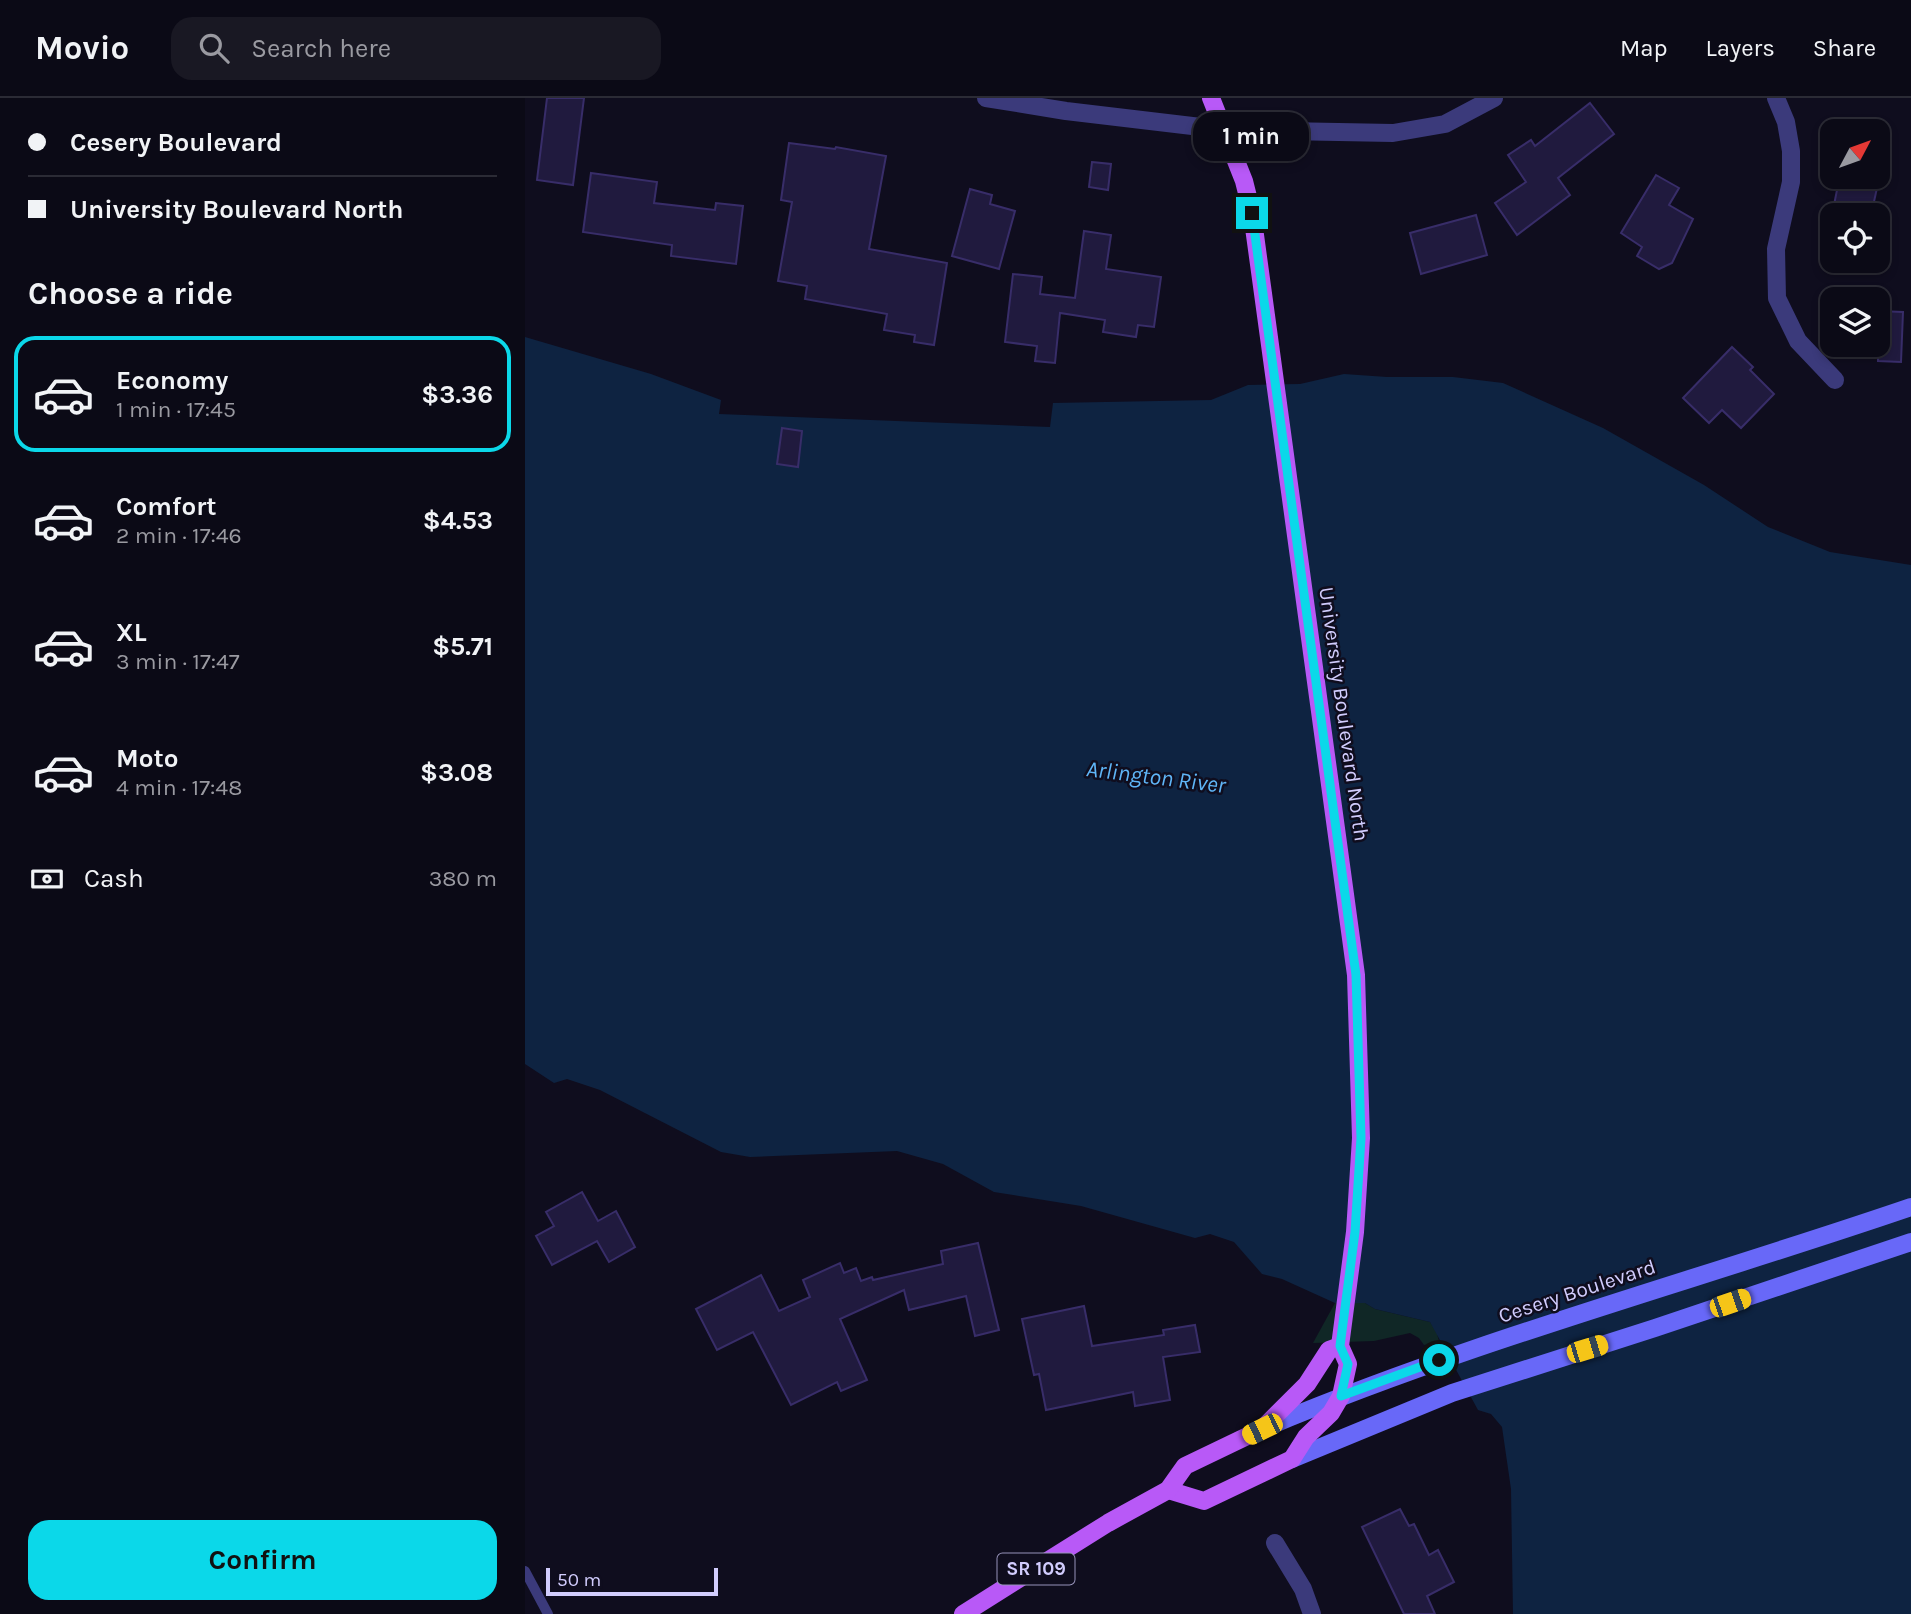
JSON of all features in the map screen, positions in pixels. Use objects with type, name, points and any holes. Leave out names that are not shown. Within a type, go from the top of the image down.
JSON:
[{"type":"main road","name":"University Boulevard North","points":[[1168,1490],[1204,1501],[1292,1459],[1306,1437],[1331,1413],[1341,1396],[1348,1364],[1340,1346],[1355,1232],[1361,1138],[1356,975],[1252,213],[1226,130],[1211,98]]},
{"type":"main road","name":"Cesery Boulevard","points":[[1262,1429],[1439,1360],[1911,1207]]},
{"type":"main road","points":[[1292,1459],[1452,1393],[1911,1242]]},
{"type":"main road","points":[[1262,1429],[1307,1384],[1329,1350],[1340,1346]]},
{"type":"main road","name":"SR 109","points":[[965,1614],[1108,1523],[1168,1490],[1185,1466],[1262,1429]]},
{"type":"street","points":[[986,98],[1066,111],[1226,130],[1393,133],[1445,124],[1494,98]]},
{"type":"street","points":[[1776,98],[1786,121],[1791,151],[1790,182],[1776,249],[1777,298],[1798,341],[1835,380]]},
{"type":"street","points":[[1275,1543],[1303,1589],[1312,1614]]},
{"type":"lane","points":[[525,1571],[548,1614]]},
{"type":"green space","points":[[1335,1303],[1365,1303],[1375,1309],[1430,1322],[1439,1341],[1424,1345],[1410,1333],[1374,1341],[1313,1343]]},
{"type":"water","name":"Arlington River","points":[[525,337],[651,374],[721,400],[719,414],[1050,427],[1053,403],[1211,400],[1248,385],[1300,384],[1344,374],[1453,377],[1503,383],[1603,428],[1704,485],[1768,527],[1830,552],[1911,565],[1911,1614],[1513,1614],[1511,1489],[1502,1427],[1491,1414],[1478,1410],[1430,1322],[1375,1309],[1365,1303],[1335,1303],[1282,1279],[1262,1274],[1234,1242],[1210,1234],[1195,1238],[1081,1206],[994,1192],[943,1164],[897,1151],[750,1157],[721,1152],[600,1090],[567,1079],[554,1083],[525,1064]]},
{"type":"building","points":[[547,98],[584,98],[573,185],[537,180]]},
{"type":"building","points":[[1590,103],[1614,134],[1558,178],[1570,195],[1517,235],[1495,203],[1526,182],[1508,155],[1531,140],[1535,146]]},
{"type":"building","points":[[789,143],[836,147],[886,156],[869,249],[947,263],[934,345],[914,342],[915,335],[884,330],[887,314],[805,299],[807,286],[778,281],[792,202],[781,200]]},
{"type":"building","points":[[1092,162],[1111,164],[1108,190],[1089,187]]},
{"type":"building","points":[[591,173],[657,182],[654,203],[715,210],[716,203],[743,206],[736,264],[671,256],[672,245],[583,232]]},
{"type":"building","points":[[1656,175],[1679,188],[1669,205],[1693,219],[1672,263],[1659,269],[1637,256],[1642,247],[1621,233]]},
{"type":"building","points":[[970,189],[992,195],[990,204],[1015,211],[999,269],[952,256]]},
{"type":"building","points":[[1837,189],[1877,189],[1874,203],[1834,203]]},
{"type":"building","points":[[1476,215],[1487,255],[1421,274],[1410,233]]},
{"type":"building","points":[[1084,231],[1111,235],[1106,269],[1161,277],[1154,327],[1138,325],[1136,337],[1103,332],[1105,320],[1060,313],[1055,363],[1035,361],[1037,346],[1005,342],[1013,274],[1042,277],[1040,294],[1075,298]]},
{"type":"building","points":[[1890,311],[1903,312],[1901,362],[1878,361],[1878,357],[1890,357]]},
{"type":"building","points":[[1732,347],[1753,367],[1750,370],[1774,394],[1741,428],[1722,410],[1709,423],[1683,398]]},
{"type":"building","points":[[782,428],[802,431],[798,467],[777,464]]},
{"type":"building","points":[[582,1192],[598,1221],[616,1211],[635,1247],[609,1262],[597,1241],[552,1265],[536,1236],[554,1226],[546,1212]]},
{"type":"building","points":[[978,1243],[999,1330],[975,1336],[966,1296],[909,1310],[904,1290],[840,1319],[867,1380],[841,1391],[837,1382],[791,1405],[753,1332],[717,1350],[696,1309],[761,1275],[779,1311],[810,1297],[803,1280],[840,1263],[844,1273],[856,1268],[861,1281],[872,1277],[873,1280],[943,1264],[941,1251]]},
{"type":"building","points":[[1084,1306],[1092,1346],[1164,1335],[1163,1330],[1195,1325],[1200,1352],[1163,1357],[1170,1400],[1135,1406],[1133,1392],[1046,1410],[1039,1374],[1034,1375],[1022,1319]]},
{"type":"building","points":[[1400,1509],[1409,1526],[1414,1524],[1429,1555],[1438,1550],[1454,1582],[1427,1596],[1435,1614],[1404,1614],[1362,1527]]},
{"type":"route","points":[[1252,213],[1356,975],[1361,1138],[1355,1232],[1340,1346],[1348,1364],[1341,1396],[1439,1360]]}]
